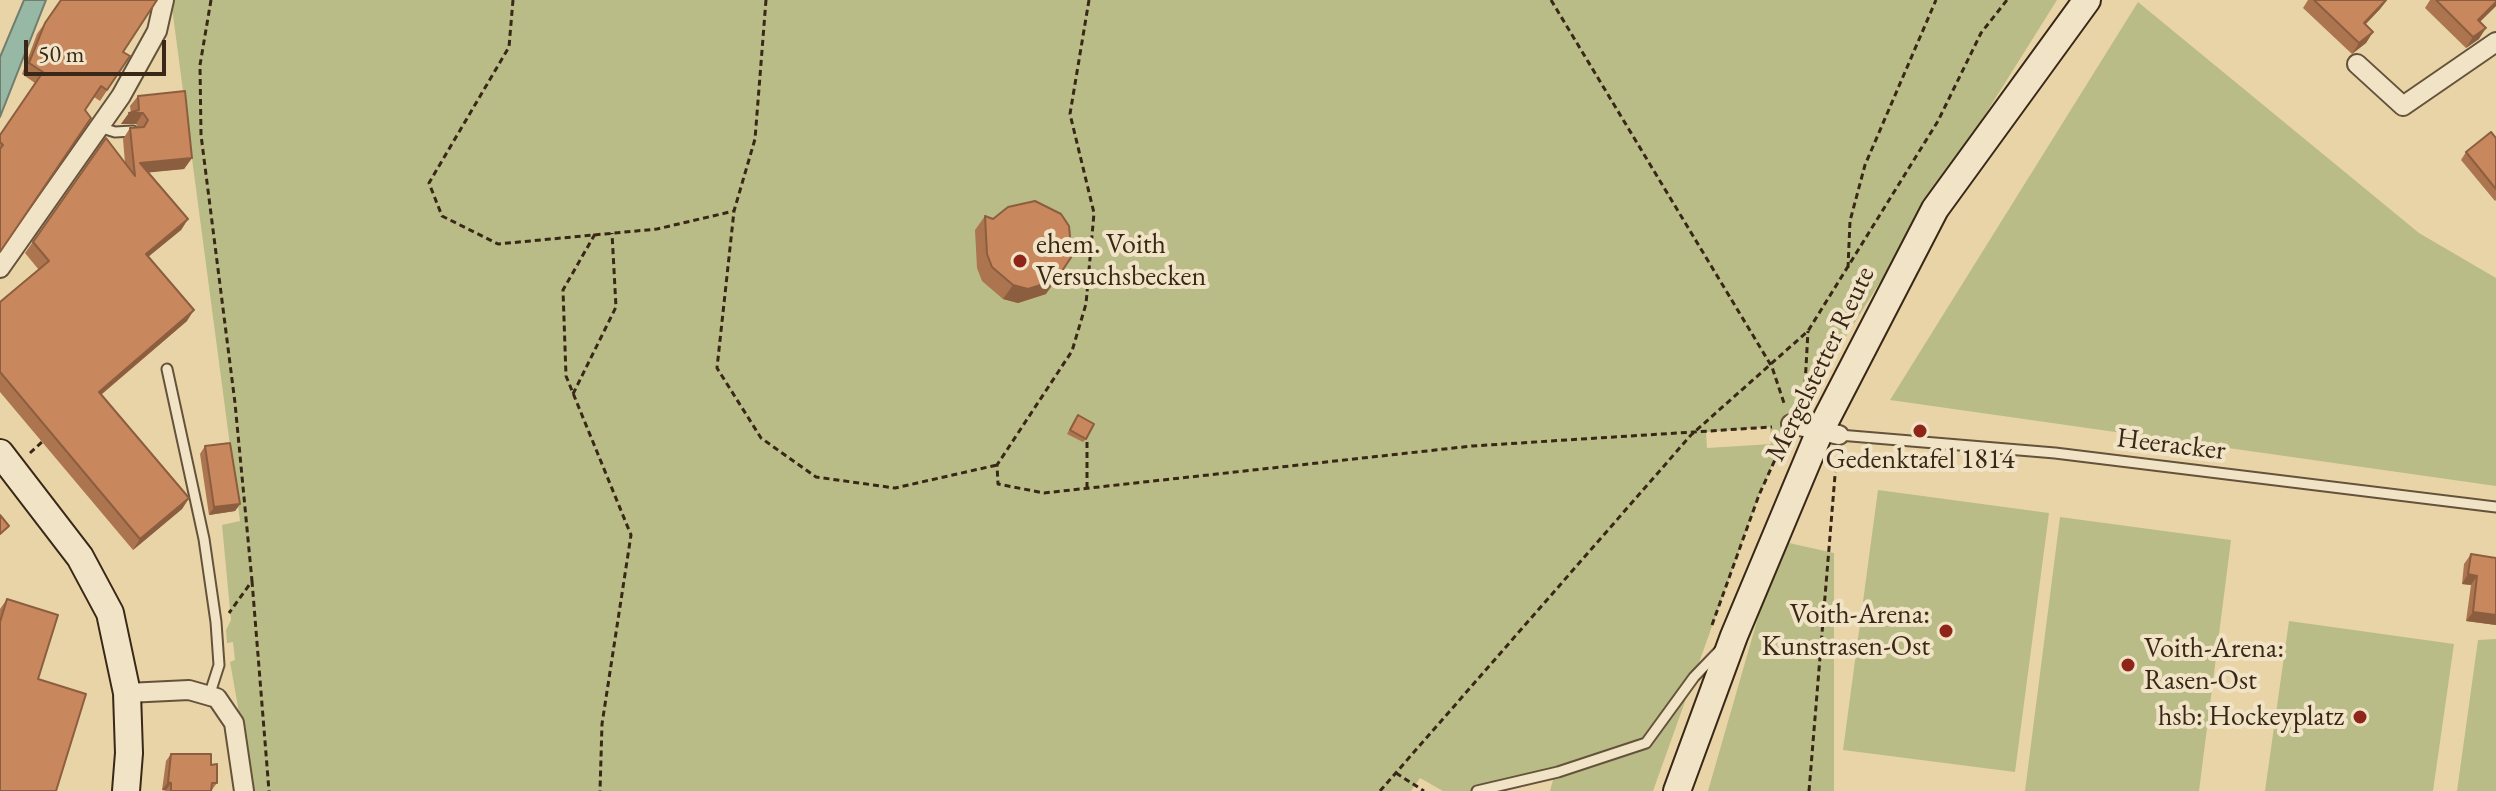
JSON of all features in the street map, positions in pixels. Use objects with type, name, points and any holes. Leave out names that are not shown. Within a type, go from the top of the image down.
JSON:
[{"type":"street","points":[[0,268],[99,127],[151,44],[161,19],[164,0]]},
{"type":"street","name":"Mergelstetter Reute","points":[[1677,791],[1721,635],[1829,433],[1935,209],[2087,0]]},
{"type":"street","points":[[2357,64],[2403,106],[2496,42]]},
{"type":"street","points":[[1791,424],[1829,433]]},
{"type":"street","points":[[0,453],[57,525],[102,594],[116,633],[127,693],[129,753],[126,791]]},
{"type":"street","points":[[127,693],[175,690],[210,693],[224,704],[234,723],[244,791]]},
{"type":"lane","points":[[99,127],[133,131]]},
{"type":"lane","points":[[167,369],[204,539],[216,622],[219,665],[210,693]]},
{"type":"lane","name":"Heeracker","points":[[1829,433],[2055,453],[2496,507]]},
{"type":"lane","points":[[1477,791],[1558,772],[1646,743],[1721,635]]},
{"type":"path","points":[[211,0],[200,65],[201,135],[235,403],[269,791]]},
{"type":"path","points":[[513,0],[509,47],[429,183],[442,216],[498,244],[657,229],[734,211]]},
{"type":"path","points":[[766,0],[755,139],[734,211],[717,368],[761,438],[816,477],[895,488],[997,465]]},
{"type":"path","points":[[1089,0],[1070,114],[1094,213],[1086,304],[1072,351],[997,465],[998,484],[1044,493],[1472,446],[1691,435],[1791,424]]},
{"type":"path","points":[[1551,0],[1772,367],[1791,424],[1759,495],[1721,635]]},
{"type":"path","points":[[1847,272],[1850,221],[1865,165],[1936,0]]},
{"type":"path","points":[[1380,791],[1691,435],[1772,367],[1808,331],[1938,121],[1981,33],[2007,0]]},
{"type":"path","points":[[573,394],[616,307],[612,233]]},
{"type":"path","points":[[595,234],[563,290],[566,376],[631,535],[602,724],[600,791]]},
{"type":"path","points":[[1803,405],[1808,331]]},
{"type":"path","points":[[1809,791],[1829,433]]},
{"type":"path","points":[[1087,438],[1087,488]]},
{"type":"path","points":[[216,622],[228,616],[252,581]]},
{"type":"path","points":[[1396,773],[1424,791]]},
{"type":"green space","points":[[171,0],[2057,0],[1791,424],[1759,495],[1653,791],[1550,791],[1553,780],[1495,791],[1443,791],[1420,778],[1411,791],[253,791],[230,662],[235,660],[233,642],[227,643],[226,630],[231,620],[222,525],[240,521]],"holes":[[[1770,427],[1771,444],[1707,448],[1706,432]]]},
{"type":"green space","points":[[2138,2],[2419,233],[2496,278],[2496,486],[1890,400]]},
{"type":"green space","name":"Voith-Arena: Kunstrasen-Ost","points":[[1878,490],[2049,513],[2015,772],[1843,750]]},
{"type":"green space","name":"Voith-Arena: Rasen-Ost","points":[[2060,517],[2231,540],[2199,791],[2025,791]]},
{"type":"green space","points":[[1780,541],[1834,553],[1834,791],[1708,791]]},
{"type":"green space","name":"hsb: Hockeyplatz","points":[[2289,621],[2454,644],[2433,791],[2265,791]]},
{"type":"green space","points":[[2496,639],[2496,791],[2457,791],[2478,640]]},
{"type":"shaded area","points":[[24,0],[46,0],[0,117],[0,57]]},
{"type":"building","points":[[61,0],[157,0],[123,52],[130,56],[107,90],[101,86],[85,110],[91,118],[0,252],[0,149],[3,145],[0,135],[43,72],[29,63],[45,23]]},
{"type":"building","points":[[2314,0],[2386,0],[2364,23],[2373,32],[2359,43]]},
{"type":"building","points":[[2436,0],[2496,2],[2478,20],[2486,28],[2473,37]]},
{"type":"building","points":[[185,91],[192,158],[140,163],[188,219],[146,254],[194,310],[99,392],[189,498],[140,539],[0,372],[0,302],[49,261],[33,242],[106,138],[135,176],[130,128],[144,127],[148,120],[143,113],[129,113],[139,110],[138,96]]},
{"type":"building","points":[[2491,132],[2496,138],[2496,189],[2466,152]]},
{"type":"building","name":"ehem. Voith Versuchsbecken","points":[[1035,201],[1061,214],[1069,226],[1072,256],[1056,280],[1028,289],[1013,285],[992,267],[987,254],[985,216],[993,219],[1008,207]]},
{"type":"building","points":[[1078,415],[1094,424],[1086,439],[1070,430]]},
{"type":"building","points":[[230,443],[240,504],[214,507],[205,446]]},
{"type":"building","points":[[0,515],[9,526],[0,534]]},
{"type":"building","points":[[2471,554],[2496,558],[2496,615],[2473,612],[2477,576],[2468,574]]},
{"type":"building","points":[[7,599],[58,615],[38,679],[86,694],[56,791],[0,791],[0,622]]},
{"type":"building","points":[[171,754],[211,754],[211,765],[217,764],[217,783],[212,783],[211,791],[171,791],[171,783],[168,782]]},
{"type":"place","name":"ehem. Voith Versuchsbecken","points":[[1020,261]]},
{"type":"place","name":"Gedenktafel 1814","points":[[1920,431]]},
{"type":"place","name":"Voith-Arena: Kunstrasen-Ost","points":[[1946,631]]},
{"type":"place","name":"Voith-Arena: Rasen-Ost","points":[[2128,665]]},
{"type":"place","name":"hsb: Hockeyplatz","points":[[2360,717]]}]
